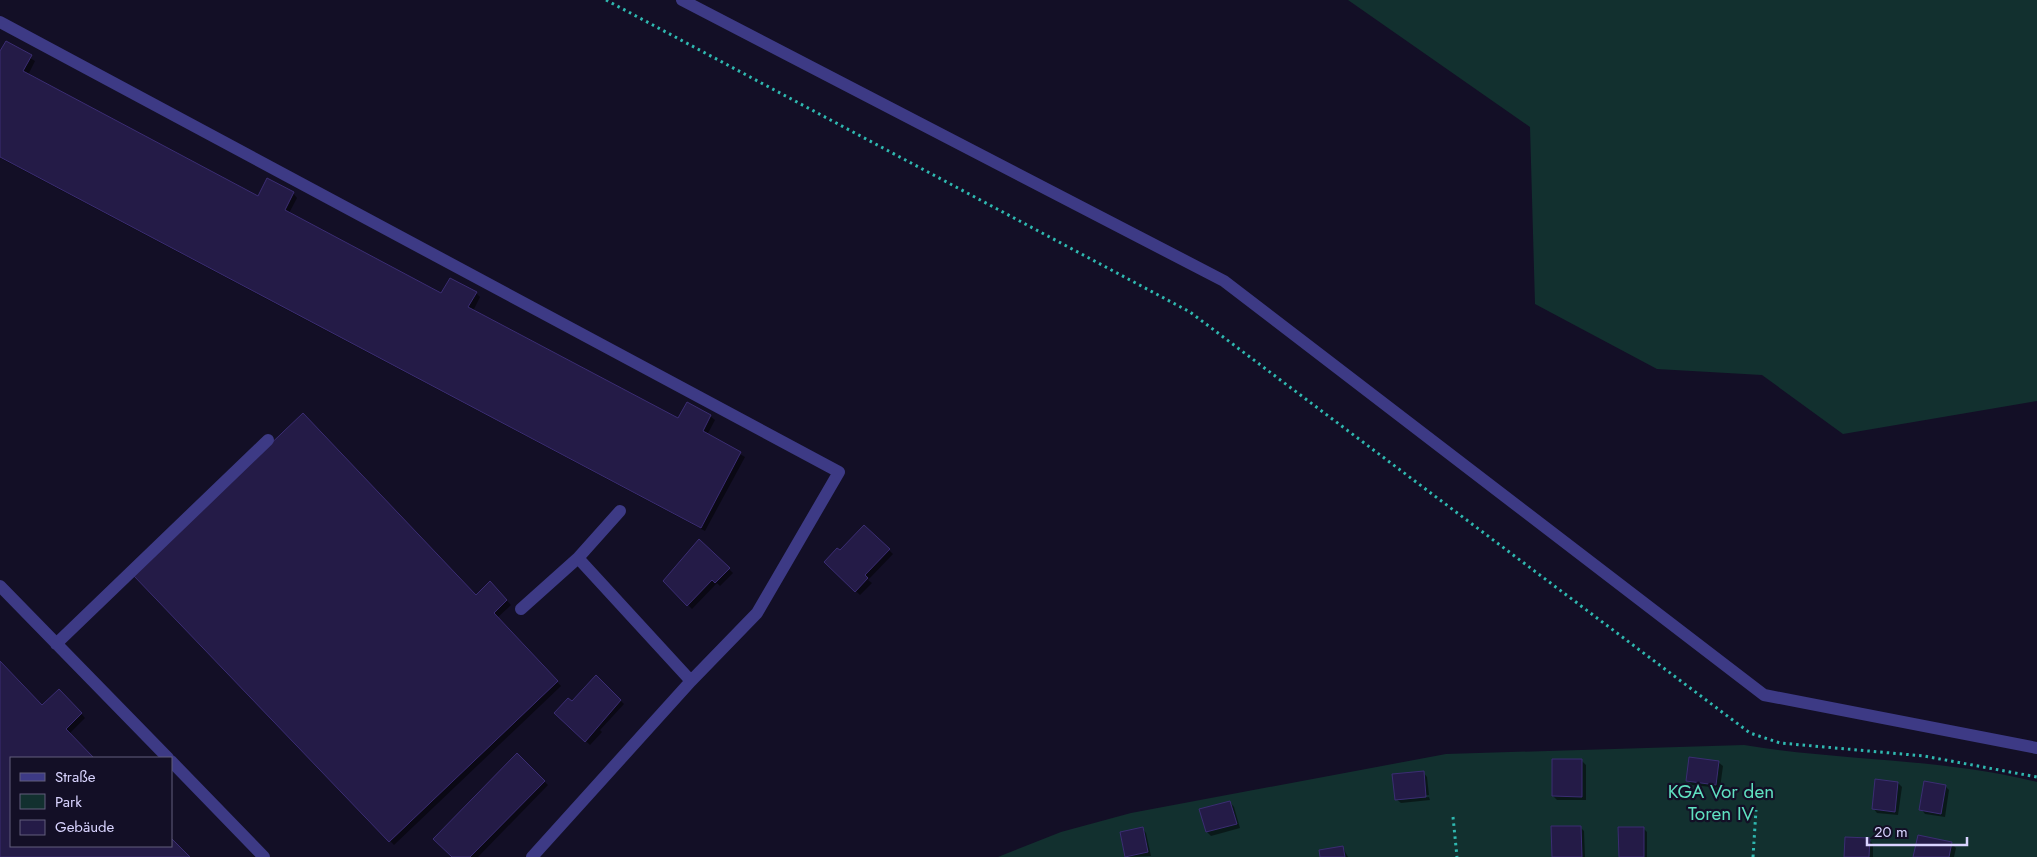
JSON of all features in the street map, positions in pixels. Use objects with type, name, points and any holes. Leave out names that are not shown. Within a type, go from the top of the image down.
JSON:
[{"type":"lane","points":[[682,0],[1224,281],[1764,695],[2037,748]]},
{"type":"lane","points":[[0,22],[839,472],[757,613],[691,681],[532,857]]},
{"type":"lane","points":[[56,644],[268,440]]},
{"type":"lane","points":[[521,609],[578,558],[620,511]]},
{"type":"lane","points":[[578,558],[691,681]]},
{"type":"lane","points":[[0,586],[167,757]]},
{"type":"lane","points":[[172,763],[264,857]]},
{"type":"path","points":[[606,0],[1190,312],[1750,733],[1780,743],[1924,756],[2037,777]]},
{"type":"path","points":[[1753,857],[1756,810]]},
{"type":"path","points":[[1453,817],[1457,857]]},
{"type":"green space","points":[[1348,0],[2037,0],[2037,401],[1843,434],[1762,375],[1657,369],[1535,304],[1530,127]]},
{"type":"green space","name":"KGA Vor den Toren IV","points":[[1744,745],[1965,768],[2037,782],[2037,857],[998,857],[1061,832],[1131,813],[1446,754]]},
{"type":"building","points":[[6,41],[32,55],[23,71],[258,196],[267,178],[294,192],[285,210],[441,293],[450,278],[477,292],[468,307],[678,418],[687,402],[711,415],[703,431],[741,452],[701,528],[0,157],[0,51]]},
{"type":"building","points":[[303,413],[476,595],[490,581],[507,600],[494,613],[558,681],[389,842],[133,575]]},
{"type":"building","points":[[864,525],[890,549],[865,575],[868,578],[855,592],[824,562],[837,548],[840,550]]},
{"type":"building","points":[[699,539],[730,568],[715,583],[712,580],[687,606],[663,581]]},
{"type":"building","points":[[0,661],[42,705],[59,689],[82,713],[66,729],[93,757],[10,757],[10,847],[172,847],[172,839],[190,857],[0,857]]},
{"type":"building","points":[[596,675],[621,700],[585,742],[554,713],[568,698],[572,701]]},
{"type":"building","points":[[517,753],[545,781],[470,857],[452,857],[433,839]]},
{"type":"building","points":[[1689,757],[1719,761],[1716,785],[1686,781]]},
{"type":"building","points":[[1552,759],[1582,759],[1582,797],[1552,796]]},
{"type":"building","points":[[1424,771],[1426,797],[1395,800],[1392,774]]},
{"type":"building","points":[[1875,779],[1898,782],[1895,812],[1872,809]]},
{"type":"building","points":[[1924,781],[1946,785],[1941,814],[1919,810]]},
{"type":"building","points":[[1230,801],[1237,824],[1206,832],[1199,809]]},
{"type":"building","points":[[1551,826],[1581,826],[1582,857],[1552,857]]},
{"type":"building","points":[[1143,827],[1148,852],[1125,857],[1120,832]]},
{"type":"building","points":[[1618,827],[1644,827],[1644,857],[1619,857]]},
{"type":"building","points":[[1918,835],[1952,842],[1949,857],[1913,857]]},
{"type":"building","points":[[1845,837],[1870,838],[1869,857],[1844,857]]},
{"type":"building","points":[[1343,846],[1345,857],[1320,857],[1319,850]]}]
